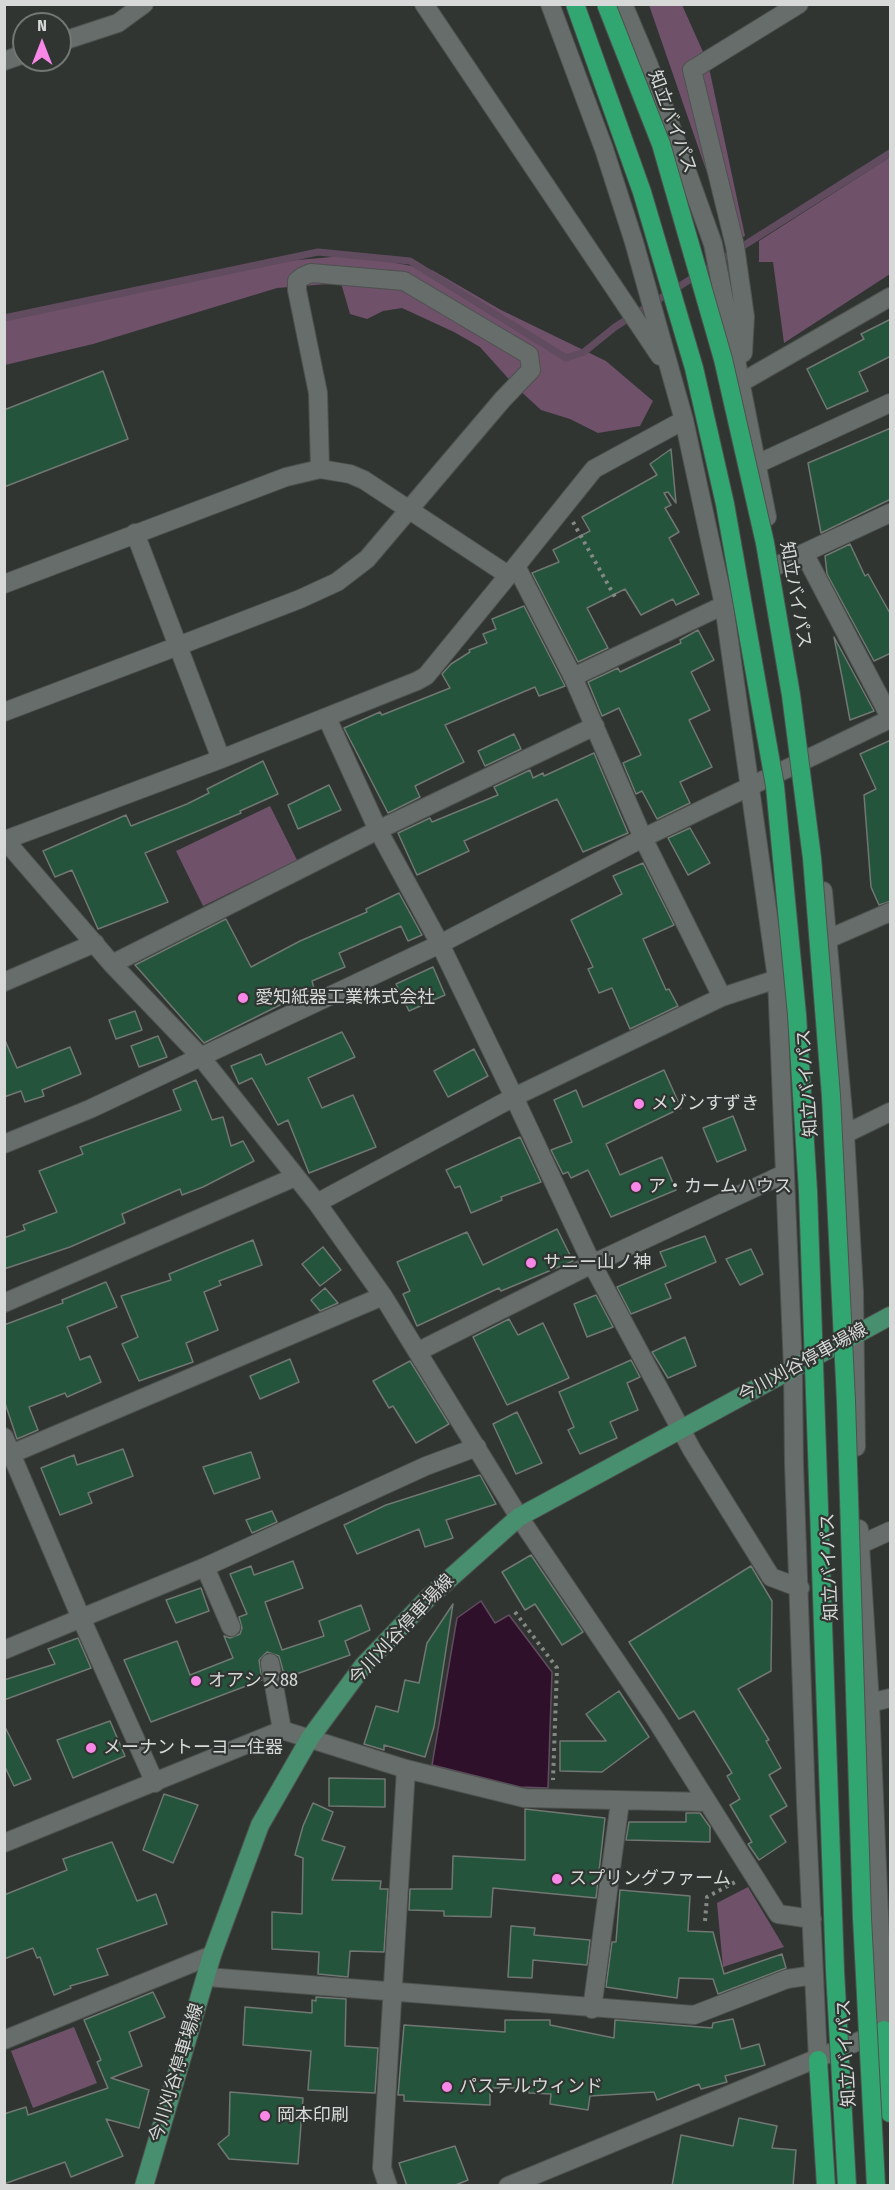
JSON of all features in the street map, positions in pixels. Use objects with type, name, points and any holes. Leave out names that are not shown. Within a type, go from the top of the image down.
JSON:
[{"type":"highway","name":"知立バイパス","points":[[575,4],[642,192],[694,368],[725,504],[775,786],[797,1015],[808,1191],[835,1971],[847,2186]]},
{"type":"highway","name":"知立バイパス","points":[[606,4],[661,144],[723,359],[765,543],[791,695],[812,858],[831,1096],[845,1378],[861,1895],[876,2186]]},
{"type":"highway","points":[[887,2029],[891,2113]]},
{"type":"highway","points":[[818,2060],[826,2186]]},
{"type":"main road","name":"今川刈谷停車場線","points":[[144,2186],[212,1955],[260,1825],[310,1738],[363,1666],[438,1589],[519,1517],[681,1427],[891,1316]]},
{"type":"street","points":[[72,38],[118,23],[144,4]]},
{"type":"street","points":[[424,4],[670,370]]},
{"type":"street","points":[[550,4],[608,159],[684,420],[724,605],[777,979],[818,2060]]},
{"type":"street","points":[[508,2186],[818,2060],[887,2029],[882,1802],[870,1703],[859,1545],[855,1333],[844,1134],[828,939],[808,759],[742,382],[712,243],[648,63],[623,4]]},
{"type":"street","points":[[742,382],[745,317],[735,246],[692,70],[799,4]]},
{"type":"street","points":[[4,712],[300,599],[337,582],[367,559],[503,399],[531,370],[530,356],[413,284],[394,278],[311,273],[297,281],[297,290],[318,393],[320,469]]},
{"type":"street","points":[[742,382],[891,297]]},
{"type":"street","points":[[757,464],[891,403]]},
{"type":"street","points":[[684,420],[594,469],[426,676],[327,718],[5,839],[112,964],[200,1056],[317,1203],[419,1351],[519,1517],[656,1720],[777,1914],[812,1919]]},
{"type":"street","points":[[4,584],[286,477],[320,469],[343,472],[364,480],[512,571],[573,677],[643,838],[722,997]]},
{"type":"street","points":[[776,566],[805,555],[891,513]]},
{"type":"street","points":[[135,533],[221,759]]},
{"type":"street","points":[[4,1144],[90,1109],[440,944],[643,838],[891,718],[805,555]]},
{"type":"street","points":[[573,677],[724,605]]},
{"type":"street","points":[[327,718],[378,830],[440,944],[592,1264],[692,1450],[771,1577],[800,1588]]},
{"type":"street","points":[[112,964],[378,830],[595,726]]},
{"type":"street","points":[[828,939],[891,912]]},
{"type":"street","points":[[4,982],[95,943]]},
{"type":"street","points":[[317,1203],[514,1097],[722,997],[777,979]]},
{"type":"street","points":[[844,1134],[891,1112]]},
{"type":"street","points":[[419,1351],[592,1264],[784,1174]]},
{"type":"street","points":[[4,1303],[295,1177]]},
{"type":"street","points":[[155,1783],[7,1450],[383,1296]]},
{"type":"street","points":[[4,1650],[205,1567],[426,1466],[477,1447]]},
{"type":"street","points":[[859,1545],[891,1532]]},
{"type":"street","points":[[205,1567],[231,1627]]},
{"type":"street","points":[[270,1663],[282,1730]]},
{"type":"street","points":[[870,1703],[891,1698]]},
{"type":"street","points":[[4,1843],[282,1730],[406,1769],[524,1798],[620,1802],[707,1802]]},
{"type":"street","points":[[388,2186],[382,2168],[406,1769]]},
{"type":"street","points":[[592,2009],[620,1802]]},
{"type":"street","points":[[4,2040],[212,1955]]},
{"type":"street","points":[[207,1977],[592,2009],[694,2015],[788,1979],[814,1975]]},
{"type":"path","points":[[564,505],[615,597]]},
{"type":"path","points":[[515,1612],[557,1668],[552,1799]]},
{"type":"path","points":[[705,1921],[707,1897],[751,1873]]},
{"type":"shaded area","points":[[649,5],[682,5],[708,63],[745,236],[731,242]]},
{"type":"shaded area","points":[[890,157],[890,274],[784,343],[773,262],[759,262],[759,241]]},
{"type":"shaded area","points":[[355,255],[432,270],[501,310],[606,361],[653,401],[640,426],[598,433],[570,419],[541,410],[515,386],[480,347],[454,332],[402,308],[383,311],[367,319],[350,314],[341,283],[277,288],[93,344],[5,365],[4,320],[286,261]]},
{"type":"shaded area","points":[[270,806],[297,860],[203,906],[176,851]]},
{"type":"shaded area","points":[[481,1601],[495,1623],[509,1615],[552,1672],[548,1788],[520,1787],[432,1765],[457,1618]]},
{"type":"shaded area","points":[[748,1887],[784,1947],[723,1967],[717,1903]]},
{"type":"shaded area","points":[[74,2027],[97,2083],[33,2108],[11,2051]]},
{"type":"building","points":[[891,319],[891,356],[859,372],[868,391],[827,409],[807,369],[864,339],[861,334]]},
{"type":"building","points":[[103,371],[128,439],[4,487],[4,410]]},
{"type":"building","points":[[891,428],[891,499],[821,533],[808,463]]},
{"type":"building","points":[[671,449],[676,503],[668,492],[664,493],[671,505],[665,508],[679,532],[669,538],[699,594],[676,605],[673,599],[641,615],[625,589],[587,608],[608,648],[578,662],[532,573],[559,562],[553,550],[590,531],[582,517],[657,475],[650,464]]},
{"type":"building","points":[[850,544],[865,576],[868,574],[891,615],[891,653],[874,661],[827,574],[825,556]]},
{"type":"building","points":[[524,606],[565,686],[539,696],[535,687],[445,725],[464,762],[415,786],[420,797],[388,813],[344,728],[380,712],[382,715],[450,688],[442,674],[451,664],[470,652],[469,650],[487,643],[483,634],[496,629],[492,619]]},
{"type":"building","points":[[698,630],[714,660],[691,672],[710,710],[689,720],[712,767],[680,782],[690,803],[657,819],[642,791],[636,794],[623,763],[641,755],[619,708],[602,716],[588,682],[618,668],[620,672],[681,643],[680,640]]},
{"type":"building","points":[[834,637],[874,711],[850,720],[842,677]]},
{"type":"building","points":[[514,734],[521,749],[485,766],[478,751]]},
{"type":"building","points":[[891,740],[891,901],[879,905],[871,887],[864,795],[876,789],[860,754]]},
{"type":"building","points":[[594,753],[628,833],[583,852],[557,799],[464,841],[469,851],[417,875],[398,833],[430,818],[432,822],[498,795],[494,787],[530,770],[533,778],[543,773],[544,776]]},
{"type":"building","points":[[263,761],[278,794],[240,811],[241,813],[145,853],[168,902],[98,929],[72,870],[55,877],[43,851],[126,815],[131,826],[187,804],[209,793],[207,789]]},
{"type":"building","points":[[329,785],[341,810],[298,829],[288,805]]},
{"type":"building","points":[[690,828],[710,863],[688,875],[668,838]]},
{"type":"building","points":[[643,863],[674,925],[643,939],[666,990],[669,989],[678,1006],[630,1029],[612,988],[599,993],[588,969],[593,967],[571,920],[622,894],[613,876]]},
{"type":"building","points":[[399,893],[422,935],[408,941],[401,926],[339,953],[345,967],[312,981],[314,988],[204,1043],[135,965],[226,919],[251,967],[300,941],[367,912],[366,909]]},
{"type":"building","points":[[433,967],[445,995],[409,1011],[396,984]]},
{"type":"building","points":[[135,1011],[142,1030],[116,1039],[109,1020]]},
{"type":"building","points":[[342,1032],[355,1057],[308,1078],[322,1108],[353,1095],[376,1147],[309,1173],[288,1120],[278,1125],[252,1078],[239,1084],[231,1066],[261,1054],[266,1065]]},
{"type":"building","points":[[158,1036],[167,1057],[139,1067],[131,1046]]},
{"type":"building","points":[[4,1038],[17,1068],[70,1047],[81,1074],[42,1090],[44,1096],[25,1102],[21,1091],[4,1097]]},
{"type":"building","points":[[474,1049],[488,1076],[448,1097],[434,1071]]},
{"type":"building","points":[[664,1070],[681,1108],[606,1144],[620,1175],[662,1157],[676,1190],[611,1217],[588,1170],[571,1178],[568,1172],[563,1174],[551,1150],[572,1142],[554,1100],[576,1090],[583,1107]]},
{"type":"building","points":[[196,1080],[212,1120],[223,1117],[231,1146],[243,1141],[254,1161],[203,1187],[182,1195],[180,1189],[122,1214],[125,1223],[70,1247],[4,1269],[4,1238],[25,1230],[23,1225],[57,1212],[39,1171],[83,1154],[80,1147],[181,1110],[173,1090]]},
{"type":"building","points":[[733,1116],[746,1150],[717,1162],[703,1128]]},
{"type":"building","points":[[520,1137],[541,1182],[501,1197],[502,1200],[471,1213],[460,1186],[455,1188],[446,1170]]},
{"type":"building","points":[[557,1229],[573,1261],[501,1291],[499,1288],[417,1326],[403,1294],[410,1291],[397,1262],[467,1232],[483,1265]]},
{"type":"building","points":[[705,1236],[716,1262],[665,1284],[671,1298],[631,1314],[617,1287],[666,1266],[660,1252]]},
{"type":"building","points":[[253,1240],[262,1265],[219,1281],[221,1285],[204,1292],[218,1330],[186,1343],[193,1362],[139,1381],[122,1344],[138,1337],[121,1296],[171,1280],[169,1274]]},
{"type":"building","points":[[323,1247],[341,1270],[320,1286],[302,1264]]},
{"type":"building","points":[[751,1249],[763,1274],[740,1285],[726,1259]]},
{"type":"building","points":[[106,1282],[117,1307],[67,1327],[80,1360],[90,1356],[101,1382],[67,1397],[65,1393],[29,1407],[38,1430],[17,1439],[4,1400],[4,1325],[63,1303],[62,1300]]},
{"type":"building","points":[[325,1288],[338,1303],[320,1311],[311,1300]]},
{"type":"building","points":[[596,1295],[613,1327],[587,1337],[574,1304]]},
{"type":"building","points":[[509,1319],[518,1335],[543,1323],[569,1378],[507,1405],[473,1337]]},
{"type":"building","points":[[685,1337],[696,1366],[668,1378],[652,1352]]},
{"type":"building","points":[[290,1359],[299,1382],[260,1399],[250,1376]]},
{"type":"building","points":[[631,1360],[640,1377],[627,1383],[638,1410],[610,1422],[617,1438],[580,1454],[568,1430],[574,1427],[559,1392]]},
{"type":"building","points":[[410,1361],[449,1424],[416,1443],[393,1406],[389,1408],[373,1381]]},
{"type":"building","points":[[517,1412],[542,1463],[516,1474],[493,1424]]},
{"type":"building","points":[[123,1449],[133,1476],[88,1493],[92,1503],[60,1515],[41,1468],[74,1455],[77,1465]]},
{"type":"building","points":[[251,1452],[260,1478],[214,1494],[203,1467]]},
{"type":"building","points":[[480,1475],[496,1504],[446,1520],[453,1538],[425,1547],[419,1529],[357,1554],[344,1525],[386,1505]]},
{"type":"building","points":[[272,1511],[277,1522],[252,1533],[246,1520]]},
{"type":"building","points":[[531,1555],[583,1632],[562,1645],[535,1604],[525,1610],[502,1572]]},
{"type":"building","points":[[293,1561],[303,1588],[265,1602],[282,1650],[324,1636],[319,1621],[361,1605],[370,1630],[345,1641],[350,1655],[285,1678],[279,1656],[267,1652],[259,1660],[262,1680],[151,1722],[124,1660],[177,1641],[190,1675],[233,1658],[224,1636],[230,1638],[240,1634],[242,1628],[239,1617],[247,1614],[230,1574],[251,1566],[254,1575]]},
{"type":"building","points":[[751,1566],[772,1601],[771,1671],[738,1689],[769,1740],[766,1741],[781,1768],[769,1775],[787,1806],[770,1816],[786,1842],[759,1860],[748,1844],[752,1842],[730,1805],[740,1799],[727,1776],[732,1773],[694,1711],[679,1719],[629,1642]]},
{"type":"building","points":[[201,1588],[209,1611],[176,1623],[166,1600]]},
{"type":"building","points":[[453,1604],[434,1727],[425,1757],[384,1745],[384,1750],[364,1744],[376,1706],[398,1712],[405,1680],[419,1683],[427,1643]]},
{"type":"building","points":[[78,1638],[91,1668],[4,1700],[4,1680],[55,1664],[48,1649]]},
{"type":"building","points":[[619,1691],[649,1737],[602,1772],[560,1771],[560,1741],[606,1741],[586,1714]]},
{"type":"building","name":"メーナントーヨー住器","points":[[110,1721],[125,1756],[73,1778],[57,1740]]},
{"type":"building","points":[[4,1725],[31,1779],[14,1786],[4,1765]]},
{"type":"building","points":[[329,1778],[385,1779],[385,1807],[329,1806]]},
{"type":"building","points":[[164,1794],[198,1805],[173,1863],[143,1850]]},
{"type":"building","points":[[313,1803],[333,1812],[322,1840],[345,1847],[332,1880],[381,1881],[380,1889],[388,1889],[384,1952],[350,1951],[348,1977],[318,1974],[319,1952],[272,1949],[272,1912],[302,1914],[303,1858],[295,1855],[303,1826]]},
{"type":"building","points":[[525,1809],[605,1818],[596,1898],[493,1888],[491,1917],[444,1916],[444,1911],[409,1910],[410,1889],[452,1889],[453,1856],[525,1860]]},
{"type":"building","points":[[686,1813],[700,1813],[710,1827],[710,1842],[626,1840],[629,1822],[686,1822]]},
{"type":"building","points":[[112,1842],[137,1901],[156,1894],[167,1924],[97,1949],[108,1975],[70,1986],[71,1988],[54,1995],[40,1957],[37,1958],[33,1948],[4,1959],[4,1895],[67,1870],[63,1859]]},
{"type":"building","points":[[620,1890],[690,1896],[688,1931],[713,1932],[724,1974],[782,1954],[786,1968],[718,1994],[713,1979],[679,1978],[677,1998],[606,1987],[612,1942],[616,1942]]},
{"type":"building","points":[[511,1926],[535,1928],[534,1935],[590,1940],[587,1965],[533,1960],[532,1978],[508,1977]]},
{"type":"building","points":[[153,1992],[165,2017],[129,2032],[142,2066],[111,2078],[149,2090],[139,2128],[106,2119],[123,2156],[71,2177],[65,2162],[4,2184],[4,2114],[26,2107],[28,2115],[108,2088],[97,2062],[101,2060],[84,2020]]},
{"type":"building","points":[[316,1997],[346,1999],[345,2046],[378,2048],[375,2093],[308,2090],[311,2051],[243,2045],[245,2007],[312,2013],[312,2000],[316,2001]]},
{"type":"building","points":[[733,2019],[741,2049],[759,2044],[765,2065],[725,2076],[727,2082],[701,2089],[699,2084],[657,2100],[654,2092],[590,2096],[588,2110],[550,2104],[551,2094],[529,2093],[529,2088],[490,2088],[490,2105],[404,2101],[404,2095],[398,2095],[404,2025],[505,2032],[505,2020],[550,2020],[550,2025],[614,2038],[615,2020],[712,2028],[713,2023]]},
{"type":"building","name":"岡本印刷","points":[[230,2092],[303,2098],[298,2164],[229,2159],[218,2144],[229,2135]]},
{"type":"building","points":[[739,2118],[777,2126],[772,2148],[796,2150],[793,2186],[672,2186],[681,2135],[733,2146]]},
{"type":"building","points":[[455,2146],[468,2180],[453,2186],[407,2186],[399,2163]]},
{"type":"waterway","points":[[4,318],[318,252],[410,261],[566,358],[584,352],[615,327],[890,153]]},
{"type":"place","name":"愛知紙器工業株式会社","points":[[243,998]]},
{"type":"place","name":"メゾンすずき","points":[[639,1104]]},
{"type":"place","name":"ア・カームハウス","points":[[636,1187]]},
{"type":"place","name":"サニー山ノ神","points":[[531,1263]]},
{"type":"place","name":"オアシス88","points":[[196,1681]]},
{"type":"place","name":"メーナントーヨー住器","points":[[91,1748]]},
{"type":"place","name":"スプリングファーム","points":[[557,1879]]},
{"type":"place","name":"パステルウィンド","points":[[447,2087]]},
{"type":"place","name":"岡本印刷","points":[[265,2116]]}]
